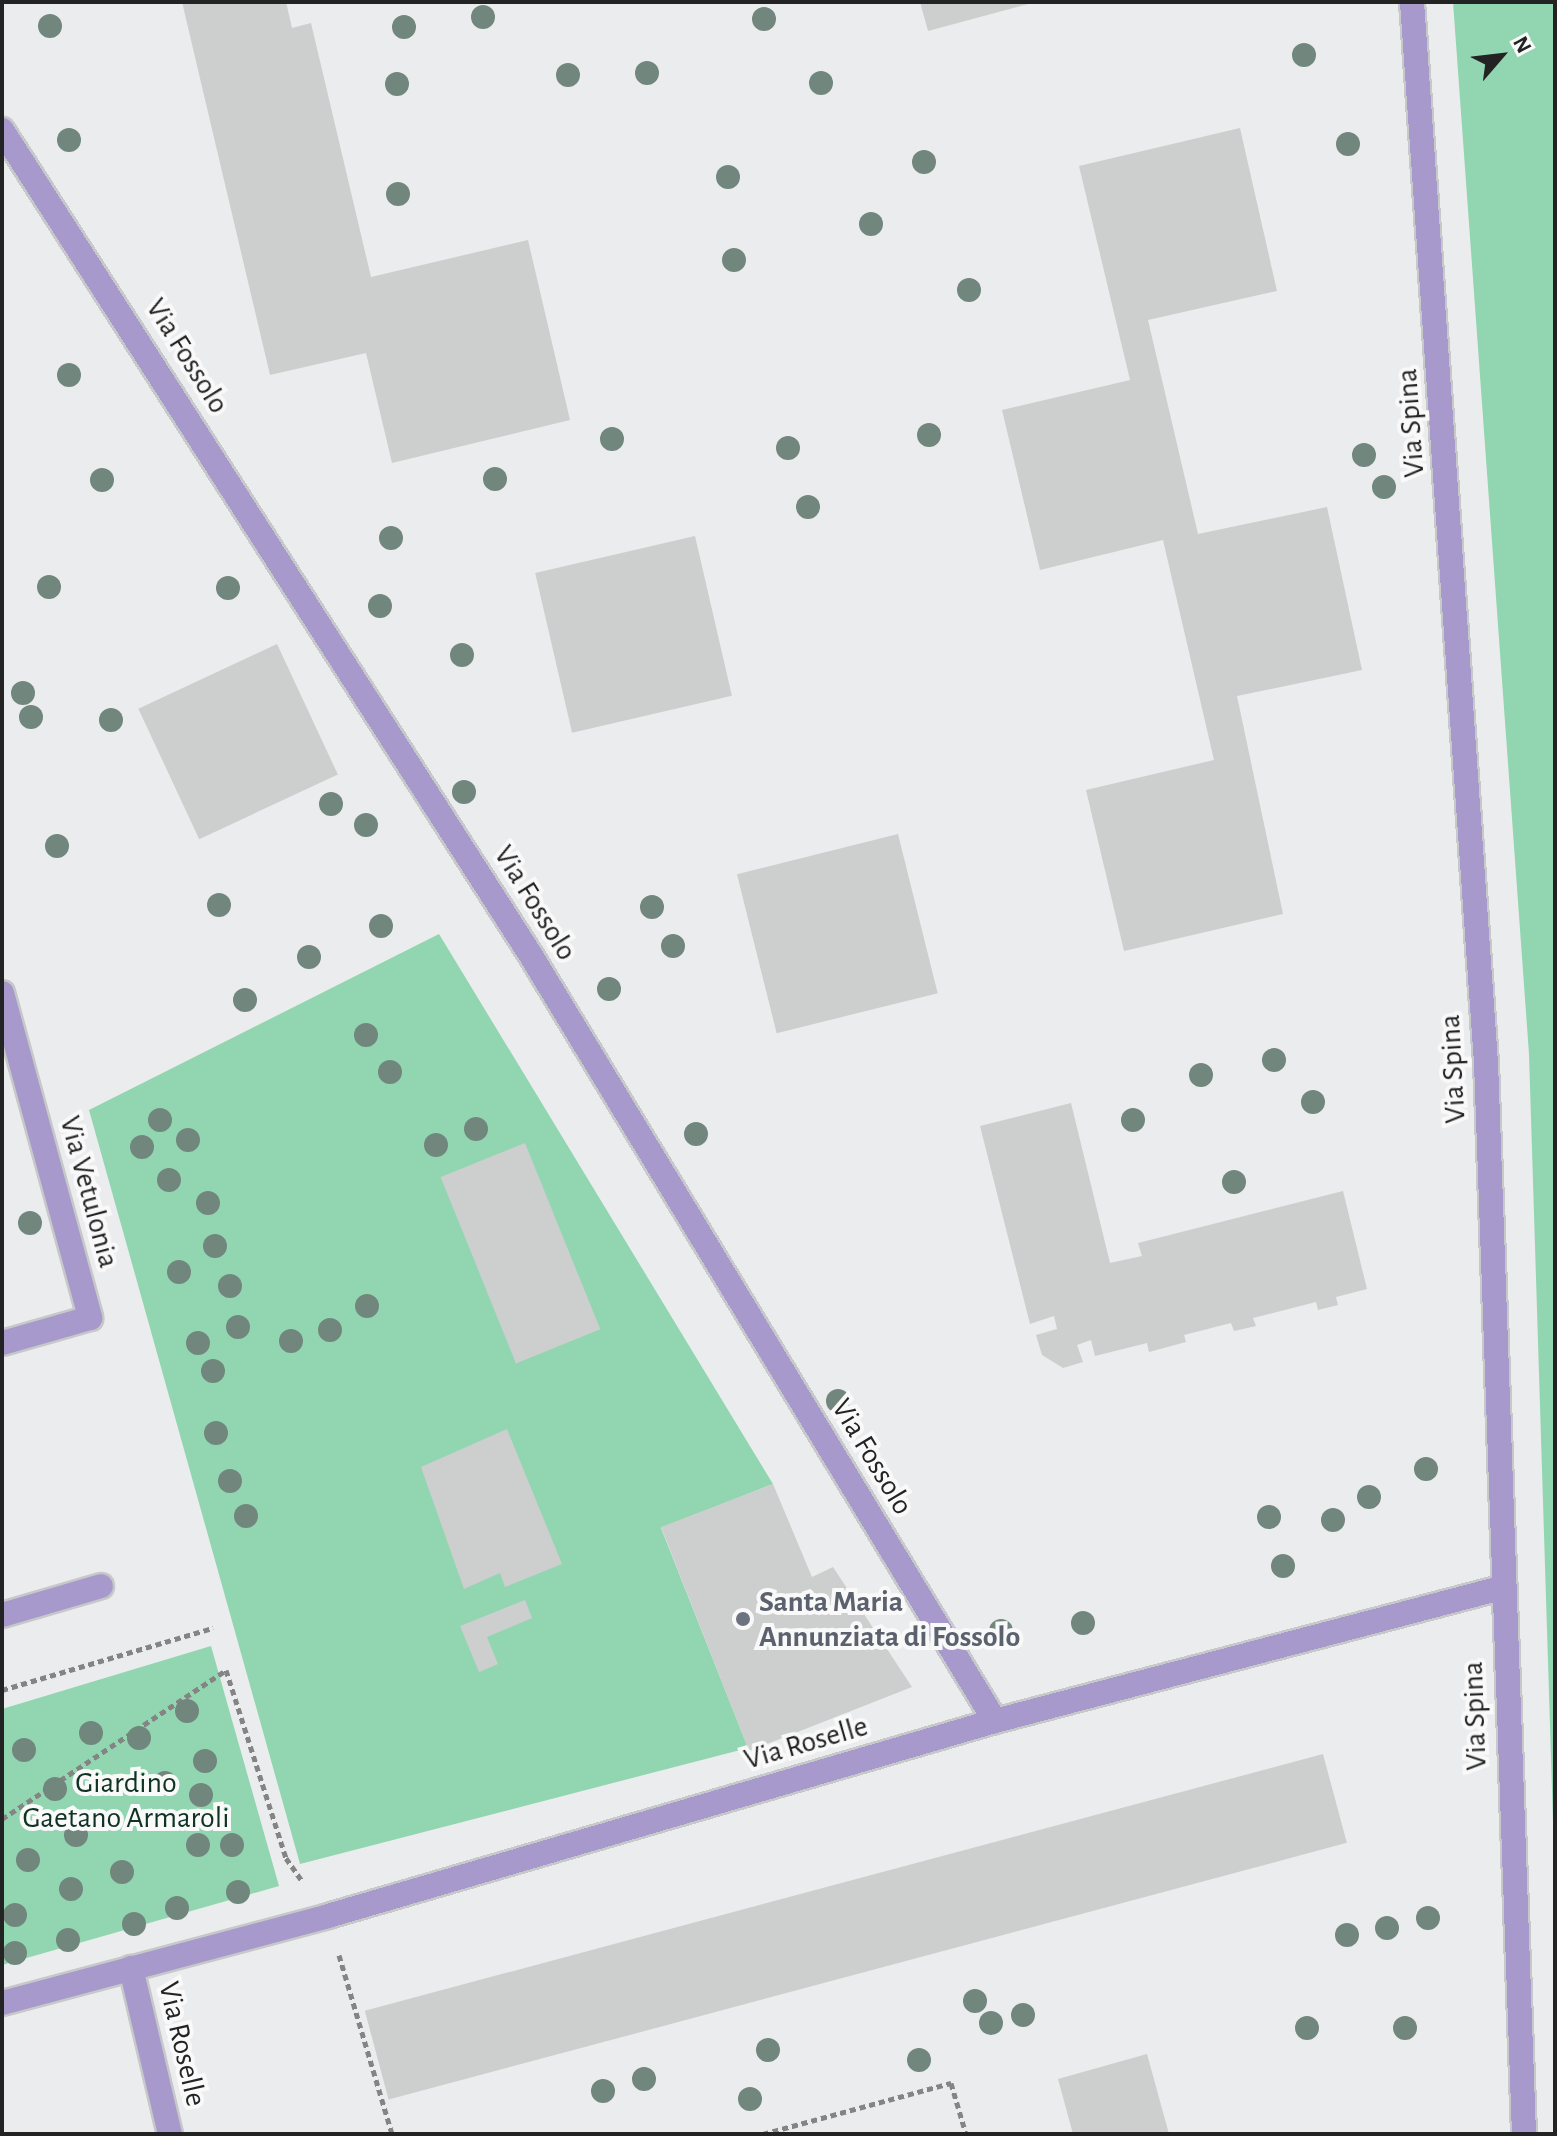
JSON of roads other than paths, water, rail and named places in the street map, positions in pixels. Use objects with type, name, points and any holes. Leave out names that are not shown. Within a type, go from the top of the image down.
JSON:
[{"type":"street","name":"Via Spina","points":[[1412,2],[1486,1062],[1501,1588],[1524,2134]]},
{"type":"street","name":"Via Fossolo","points":[[2,130],[530,954],[995,1721]]},
{"type":"street","name":"Via Vetulonia","points":[[2,993],[90,1318],[2,1343]]},
{"type":"street","points":[[2,1615],[101,1586]]},
{"type":"street","name":"Via Roselle","points":[[2,2003],[328,1916],[995,1721],[1501,1588]]},
{"type":"street","name":"Via Roselle","points":[[131,1968],[170,2134]]},
{"type":"place","name":"Santa Maria Annunziata di Fossolo","points":[[743,1619]]},
{"type":"park label","name":"Giardino Gaetano Armaroli","points":[[126,1800]]}]
